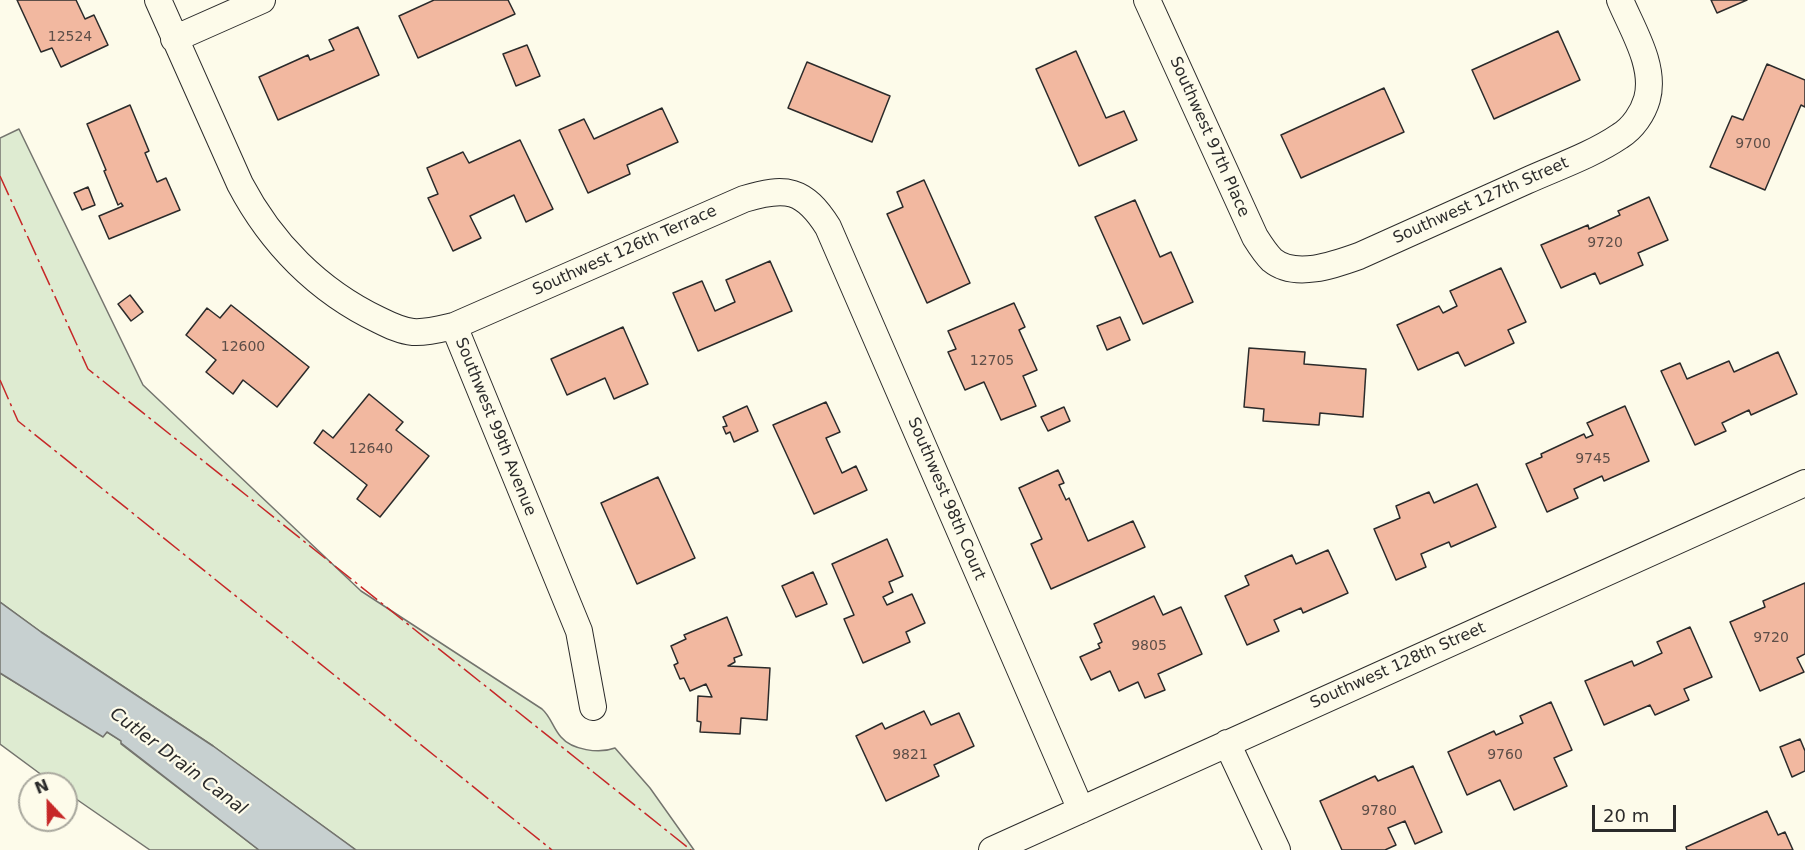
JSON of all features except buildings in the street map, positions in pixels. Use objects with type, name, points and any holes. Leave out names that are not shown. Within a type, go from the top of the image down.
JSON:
[{"type":"street","name":"Southwest 99th Avenue","points":[[158,0],[252,208],[284,250],[335,294],[390,325],[413,332],[434,331],[454,326],[579,631],[593,707]]},
{"type":"street","points":[[174,39],[262,0]]},
{"type":"street","name":"Southwest 97th Place","points":[[1147,0],[1255,237],[1272,260],[1283,266]]},
{"type":"street","name":"Southwest 127th Street","points":[[1283,266],[1302,269],[1320,268],[1349,260],[1583,155],[1621,135],[1631,126],[1643,109],[1649,88],[1644,59],[1620,0]]},
{"type":"street","name":"Southwest 126th Terrace","points":[[454,326],[744,199],[778,191],[800,196]]},
{"type":"street","name":"Southwest 98th Court","points":[[800,196],[813,207],[828,227],[1081,810]]},
{"type":"street","name":"Southwest 128th Street","points":[[992,850],[1805,483]]},
{"type":"street","points":[[1227,743],[1276,850]]},
{"type":"green space","points":[[19,129],[143,385],[361,591],[542,709],[548,715],[558,734],[572,745],[586,750],[601,751],[615,748],[650,788],[694,850],[356,850],[213,746],[41,632],[0,602],[0,138]]},
{"type":"green space","points":[[0,673],[103,736],[107,732],[122,741],[121,744],[259,850],[150,850],[78,800],[78,772],[38,772],[0,744]]},
{"type":"water","name":"Cutler Drain Canal","points":[[0,602],[41,632],[213,746],[356,850],[259,850],[121,741],[107,732],[103,737],[0,673]]},
{"type":"power","points":[[0,176],[88,369],[691,850]]},
{"type":"power","points":[[0,380],[18,421],[552,850]]}]
